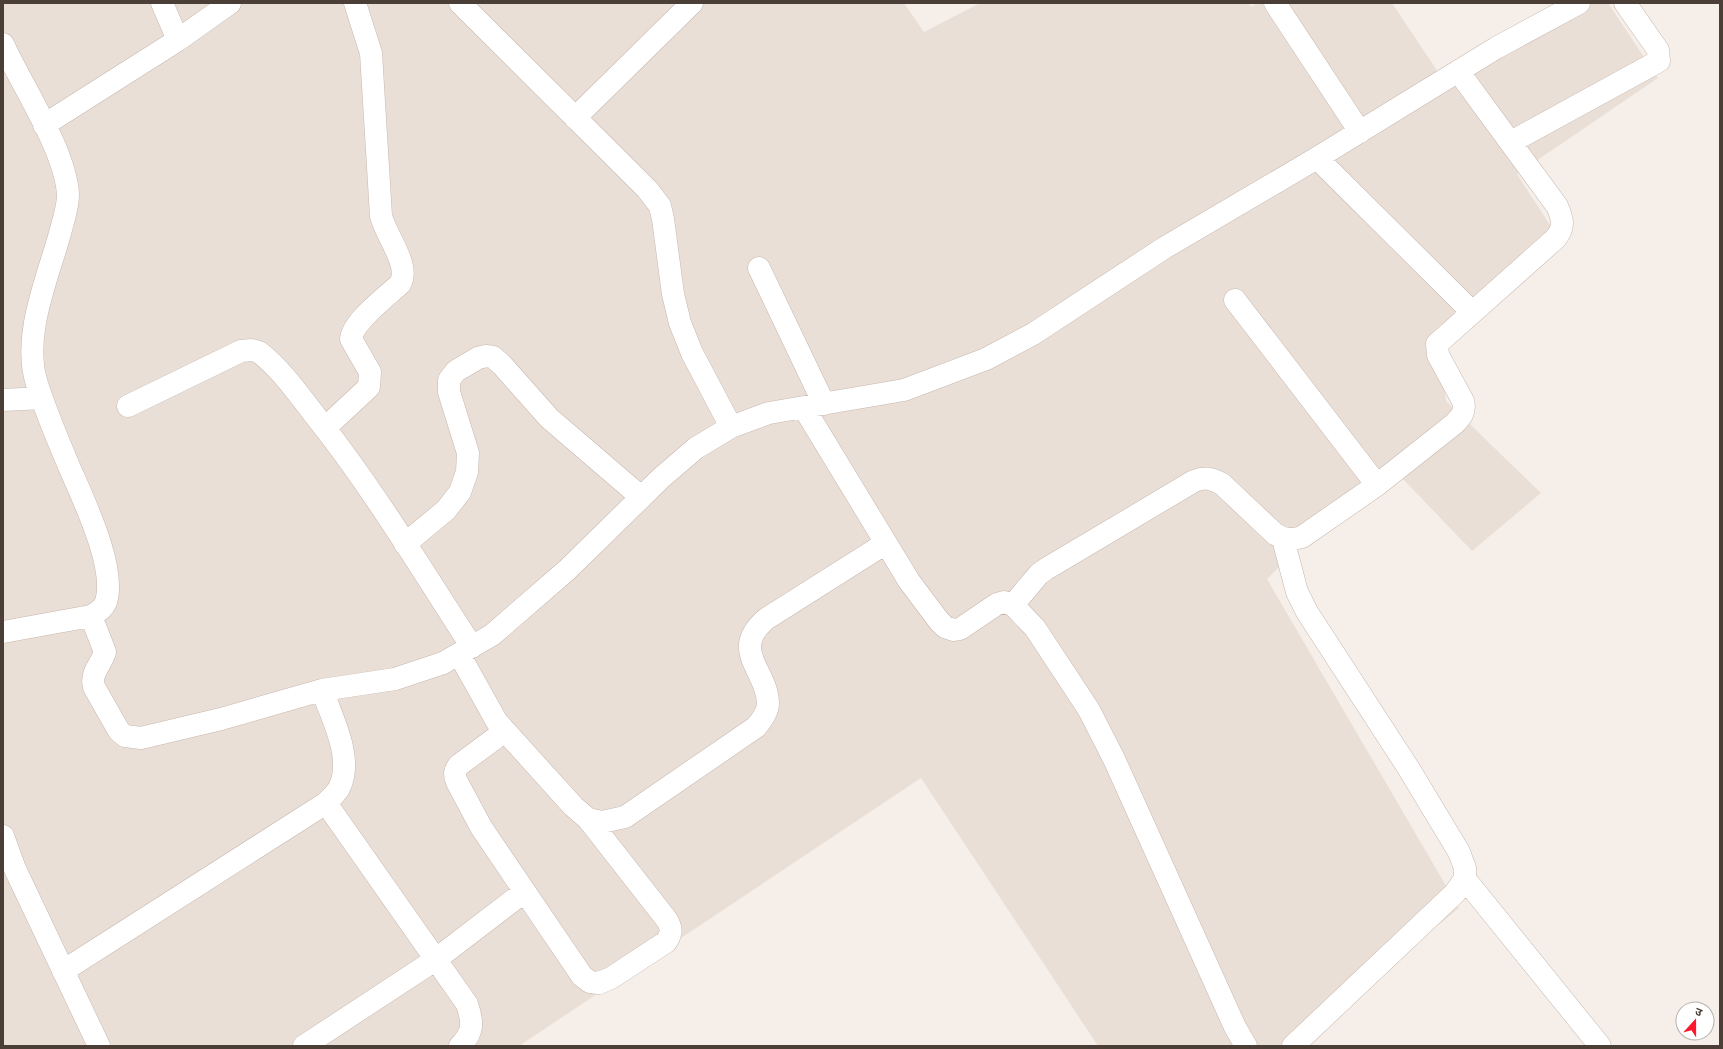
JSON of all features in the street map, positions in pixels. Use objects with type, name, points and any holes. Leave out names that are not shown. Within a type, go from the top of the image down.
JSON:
[{"type":"street","points":[[162,3],[178,40]]},
{"type":"street","points":[[44,125],[178,40],[230,3]]},
{"type":"street","points":[[325,428],[369,387],[370,372],[351,339],[352,333],[358,324],[400,284],[404,277],[404,269],[384,229],[381,216],[377,128],[370,53],[355,3]]},
{"type":"street","points":[[460,3],[646,189],[660,206],[673,294],[680,323],[692,353],[731,427]]},
{"type":"street","points":[[575,118],[692,3]]},
{"type":"street","points":[[1275,3],[1360,132]]},
{"type":"street","points":[[91,616],[105,652],[94,673],[93,682],[114,725],[125,736],[141,738],[221,719],[322,690],[396,679],[443,663],[492,635],[567,570],[641,497],[696,448],[731,427],[769,413],[904,390],[986,359],[1033,334],[1164,248],[1317,158],[1496,48],[1579,3]]},
{"type":"street","points":[[1511,142],[1658,60],[1658,50],[1625,3]]},
{"type":"street","points":[[3,44],[44,125],[64,170],[68,197],[64,220],[36,322],[32,345],[36,379],[42,398],[98,536],[105,565],[108,588],[106,602],[101,610],[91,616],[3,632]]},
{"type":"street","points":[[1013,605],[1039,574],[1046,568],[1194,481],[1204,478],[1212,478],[1222,484],[1275,534],[1283,539],[1292,540],[1302,537],[1377,485],[1454,424],[1463,415],[1465,408],[1463,402],[1436,350],[1437,344],[1440,339],[1555,239],[1562,226],[1563,218],[1557,206],[1458,71]]},
{"type":"street","points":[[1317,158],[1472,312]]},
{"type":"street","points":[[759,268],[814,406],[886,543],[909,581],[939,621],[945,627],[954,630],[960,629],[997,604],[1004,602],[1013,605],[1035,628],[1089,710],[1114,759],[1235,1027],[1246,1046]]},
{"type":"street","points":[[1235,300],[1377,485]]},
{"type":"street","points":[[128,406],[236,352],[252,350],[259,352],[267,358],[325,428],[405,544],[465,651],[497,722],[573,806],[588,819],[667,920],[671,928],[670,936],[666,942],[611,978],[600,983],[590,982],[578,971],[481,827],[455,776],[456,770],[460,765],[505,731]]},
{"type":"street","points":[[405,544],[446,510],[460,492],[467,472],[468,453],[449,392],[449,380],[456,371],[478,358],[486,356],[493,357],[502,365],[549,418],[641,497]]},
{"type":"street","points":[[3,400],[42,398]]},
{"type":"street","points":[[1283,539],[1298,592],[1307,612],[1409,769],[1459,852],[1465,868],[1465,878],[1455,893],[1293,1046]]},
{"type":"street","points":[[588,819],[602,822],[625,817],[756,727],[765,716],[768,704],[766,693],[752,659],[750,641],[756,628],[766,619],[886,543]]},
{"type":"street","points":[[63,971],[326,803],[340,787],[345,770],[344,753],[322,690]]},
{"type":"street","points":[[326,803],[467,1004],[472,1019],[470,1032],[460,1046]]},
{"type":"street","points":[[3,836],[15,869],[99,1046]]},
{"type":"street","points":[[1465,878],[1600,1046]]},
{"type":"street","points":[[304,1046],[435,960],[524,892]]},
{"type":"shaded area","points":[[3,3],[904,3],[924,32],[980,3],[1249,3],[1251,7],[1257,3],[1392,3],[1448,87],[1589,3],[1608,3],[1658,78],[1517,174],[1561,242],[1440,343],[1446,401],[1541,493],[1472,551],[1402,478],[1303,544],[1267,579],[1459,908],[1291,1046],[1098,1046],[921,778],[519,1046],[3,1046]]}]
